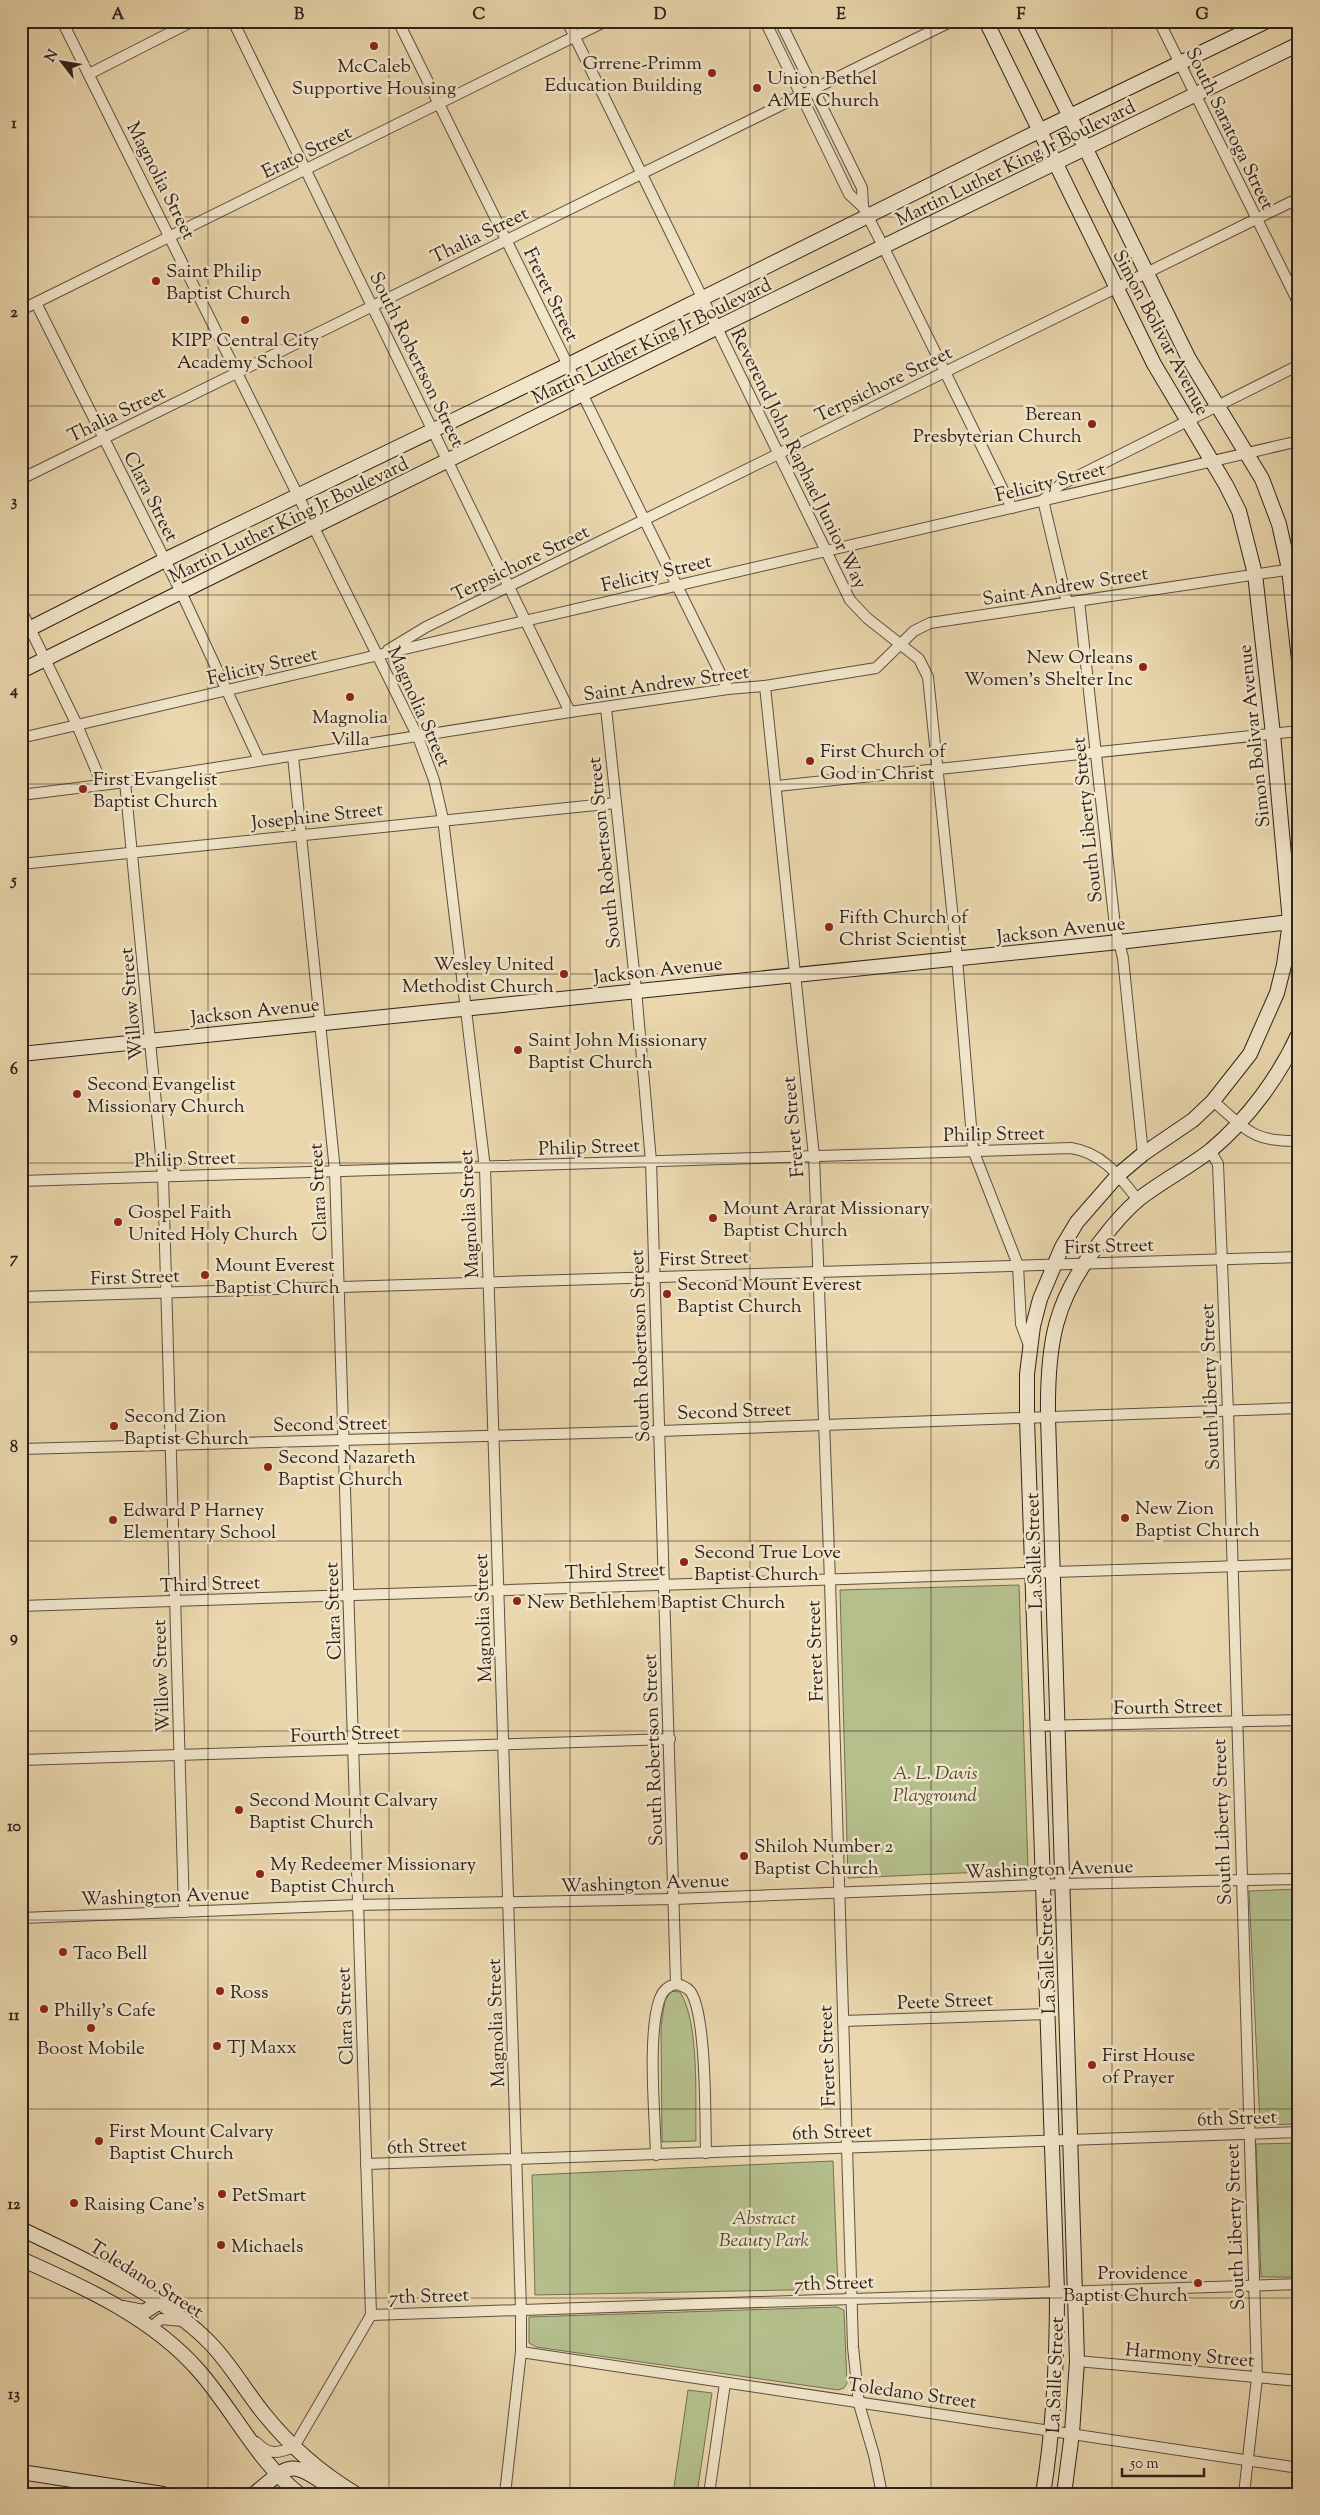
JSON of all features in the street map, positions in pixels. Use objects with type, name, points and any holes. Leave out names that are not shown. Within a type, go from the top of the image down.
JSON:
[{"type":"street","name":"Magnolia Street","points":[[62,21],[418,737],[434,780],[443,820],[485,1168],[521,2310],[521,2352],[505,2494]]},
{"type":"street","points":[[89,74],[193,21]]},
{"type":"street","name":"South Robertson Street","points":[[233,21],[570,712]]},
{"type":"street","name":"Freret Street","points":[[398,21],[728,689]]},
{"type":"street","name":"Reverend John Raphael Junior Way","points":[[567,21],[826,552],[856,608],[919,659],[928,677],[957,958],[973,1150],[1018,1265],[1021,1324],[1030,1349]]},
{"type":"street","name":"Erato Street","points":[[21,310],[307,171],[606,21]]},
{"type":"street","points":[[766,21],[849,194],[865,212],[884,246],[1012,508]]},
{"type":"street","points":[[780,21],[862,188],[865,212]]},
{"type":"street","name":"Thalia Street","points":[[21,478],[952,21]]},
{"type":"street","name":"Simon Bolivar Avenue","points":[[986,21],[1154,364],[1212,461],[1239,512],[1255,574],[1294,921],[1280,984],[1265,1024],[1250,1054],[1214,1101],[1193,1120],[1143,1154],[1118,1176],[1077,1222],[1052,1265],[1040,1299],[1030,1349],[1027,1374],[1027,1419]]},
{"type":"street","name":"Simon Bolivar Avenue","points":[[1023,21],[1189,358],[1262,479],[1294,569],[1299,660]]},
{"type":"street","name":"South Saratoga Street","points":[[1159,21],[1299,304]]},
{"type":"street","name":"Martin Luther King Jr Boulevard","points":[[26,631],[165,560],[568,366],[865,212],[1266,21]]},
{"type":"street","points":[[1296,21],[1299,26]]},
{"type":"street","name":"Martin Luther King Jr Boulevard","points":[[21,671],[448,462],[716,328],[1299,44]]},
{"type":"street","name":"Terpsichore Street","points":[[378,656],[426,627],[1299,198]]},
{"type":"street","name":"Clara Street","points":[[36,303],[181,592],[229,691],[259,760]]},
{"type":"street","points":[[1067,602],[1043,500],[1060,485],[1299,365]]},
{"type":"street","name":"Felicity Street","points":[[21,738],[378,656],[525,619],[826,552],[1299,441]]},
{"type":"street","name":"Saint Andrew Street","points":[[21,795],[125,782],[570,712],[728,689],[765,686],[876,668],[914,631],[930,623],[1294,569]]},
{"type":"street","name":"South Liberty Street","points":[[1079,601],[1115,926],[1123,958],[1143,1154]]},
{"type":"street","points":[[21,610],[26,631],[46,659],[102,784]]},
{"type":"street","name":"Freret Street","points":[[765,686],[777,786],[814,1156],[830,1580],[838,1895],[854,2363],[859,2404],[874,2455],[882,2494]]},
{"type":"street","name":"South Robertson Street","points":[[606,708],[636,990],[651,1161],[676,1984]]},
{"type":"street","points":[[777,786],[1299,731]]},
{"type":"street","name":"Clara Street","points":[[293,756],[335,1171],[371,2315]]},
{"type":"street","name":"Willow Street","points":[[125,782],[163,1176],[184,1912]]},
{"type":"street","name":"Josephine Street","points":[[21,864],[616,803]]},
{"type":"street","name":"Jackson Avenue","points":[[21,1054],[796,973],[1119,942],[1294,921]]},
{"type":"street","points":[[1048,1417],[1049,1357],[1054,1331],[1062,1304],[1083,1265],[1106,1233],[1138,1200],[1210,1150],[1240,1124],[1278,1070],[1299,1033]]},
{"type":"street","points":[[1214,1101],[1240,1124],[1262,1139],[1299,1141]]},
{"type":"street","name":"Philip Street","points":[[21,1181],[485,1168],[1071,1148],[1083,1150],[1108,1164],[1138,1200]]},
{"type":"street","name":"South Liberty Street","points":[[1210,1150],[1218,1164],[1228,1410],[1248,2134],[1257,2378],[1244,2494]]},
{"type":"street","name":"First Street","points":[[21,1297],[1299,1257]]},
{"type":"street","name":"Second Street","points":[[21,1449],[660,1431],[1299,1408]]},
{"type":"street","name":"La Salle Street","points":[[1048,1417],[1077,2362],[1072,2433],[1064,2494]]},
{"type":"street","name":"La Salle Street","points":[[1027,1419],[1057,2292],[1057,2362],[1052,2431],[1043,2494]]},
{"type":"street","name":"Third Street","points":[[21,1606],[1299,1564]]},
{"type":"street","name":"Fourth Street","points":[[1038,1726],[1299,1720]]},
{"type":"street","name":"Fourth Street","points":[[21,1760],[670,1740]]},
{"type":"street","name":"Washington Avenue","points":[[21,1918],[357,1906],[838,1895],[1063,1884],[1299,1879]]},
{"type":"street","points":[[656,2155],[655,2029],[660,1998],[664,1990],[676,1984],[685,1987],[692,1995],[700,2034],[703,2055],[706,2153]]},
{"type":"street","name":"Peete Street","points":[[842,2021],[1048,2014]]},
{"type":"street","name":"6th Street","points":[[366,2164],[1052,2142],[1299,2132]]},
{"type":"street","name":"Toledano Street","points":[[21,2229],[85,2260],[187,2321],[221,2355],[265,2415],[294,2447],[356,2494]]},
{"type":"street","points":[[21,2258],[68,2279],[167,2340],[198,2370],[277,2475],[299,2494]]},
{"type":"street","name":"7th Street","points":[[371,2315],[1299,2284]]},
{"type":"street","points":[[115,2307],[144,2312],[158,2303]]},
{"type":"street","points":[[240,2426],[261,2448],[270,2452],[280,2453],[294,2447],[371,2315]]},
{"type":"street","points":[[150,2328],[161,2319],[187,2321]]},
{"type":"street","name":"Toledano Street","points":[[521,2352],[859,2404],[1072,2433],[1299,2468]]},
{"type":"street","name":"Harmony Street","points":[[1077,2362],[1299,2381]]},
{"type":"street","points":[[709,2494],[725,2383]]},
{"type":"street","points":[[254,2494],[286,2469],[302,2469],[339,2494]]},
{"type":"street","points":[[21,2472],[163,2494]]},
{"type":"green space","name":"A. L. Davis Playground","points":[[1019,1585],[1028,1870],[848,1878],[840,1590]]},
{"type":"green space","points":[[1299,1889],[1299,2124],[1260,2125],[1249,1891]]},
{"type":"green space","points":[[671,1991],[680,1992],[691,2023],[696,2085],[696,2141],[662,2142],[661,2026],[665,2000]]},
{"type":"green space","points":[[1299,2143],[1299,2277],[1261,2277],[1256,2144]]},
{"type":"green space","name":"Abstract Beauty Park","points":[[833,2161],[838,2289],[535,2295],[532,2175]]},
{"type":"green space","points":[[837,2307],[844,2310],[847,2383],[844,2388],[838,2390],[536,2347],[529,2343],[529,2317]]},
{"type":"green space","points":[[688,2390],[712,2393],[697,2494],[673,2494]]},
{"type":"place","name":"McCaleb Supportive Housing","points":[[374,46]]},
{"type":"place","name":"Grrene-Primm Education Building","points":[[712,73]]},
{"type":"place","name":"Union Bethel AME Church","points":[[757,88]]},
{"type":"place","name":"Saint Philip Baptist Church","points":[[156,281]]},
{"type":"place","name":"KIPP Central City Academy School","points":[[245,320]]},
{"type":"place","name":"Berean Presbyterian Church","points":[[1092,424]]},
{"type":"place","name":"New Orleans Women's Shelter Inc","points":[[1143,667]]},
{"type":"place","name":"Magnolia Villa","points":[[350,697]]},
{"type":"place","name":"First Church of God in Christ","points":[[810,761]]},
{"type":"place","name":"First Evangelist Baptist Church","points":[[83,789]]},
{"type":"place","name":"Fifth Church of Christ Scientist","points":[[829,927]]},
{"type":"place","name":"Wesley United Methodist Church","points":[[564,974]]},
{"type":"place","name":"Saint John Missionary Baptist Church","points":[[518,1050]]},
{"type":"place","name":"Second Evangelist Missionary Church","points":[[77,1094]]},
{"type":"place","name":"Mount Ararat Missionary Baptist Church","points":[[713,1218]]},
{"type":"place","name":"Gospel Faith United Holy Church","points":[[118,1222]]},
{"type":"place","name":"Mount Everest Baptist Church","points":[[205,1275]]},
{"type":"place","name":"Second Mount Everest Baptist Church","points":[[667,1294]]},
{"type":"place","name":"Second Zion Baptist Church","points":[[114,1426]]},
{"type":"place","name":"Second Nazareth Baptist Church","points":[[268,1467]]},
{"type":"place","name":"New Zion Baptist Church","points":[[1125,1518]]},
{"type":"place","name":"Edward P Harney Elementary School","points":[[113,1520]]},
{"type":"place","name":"Second True Love Baptist Church","points":[[684,1562]]},
{"type":"place","name":"New Bethlehem Baptist Church","points":[[517,1601]]},
{"type":"place","name":"Second Mount Calvary Baptist Church","points":[[239,1810]]},
{"type":"place","name":"Shiloh Number 2 Baptist Church","points":[[744,1856]]},
{"type":"place","name":"My Redeemer Missionary Baptist Church","points":[[260,1874]]},
{"type":"place","name":"Taco Bell","points":[[63,1952]]},
{"type":"place","name":"Ross","points":[[220,1991]]},
{"type":"place","name":"Philly's Cafe","points":[[44,2009]]},
{"type":"place","name":"Boost Mobile","points":[[91,2028]]},
{"type":"place","name":"TJ Maxx","points":[[217,2046]]},
{"type":"place","name":"First House of Prayer","points":[[1092,2065]]},
{"type":"place","name":"First Mount Calvary Baptist Church","points":[[99,2141]]},
{"type":"place","name":"PetSmart","points":[[222,2194]]},
{"type":"place","name":"Raising Cane's","points":[[74,2203]]},
{"type":"place","name":"Michaels","points":[[221,2245]]},
{"type":"place","name":"Providence Baptist Church","points":[[1198,2283]]}]
